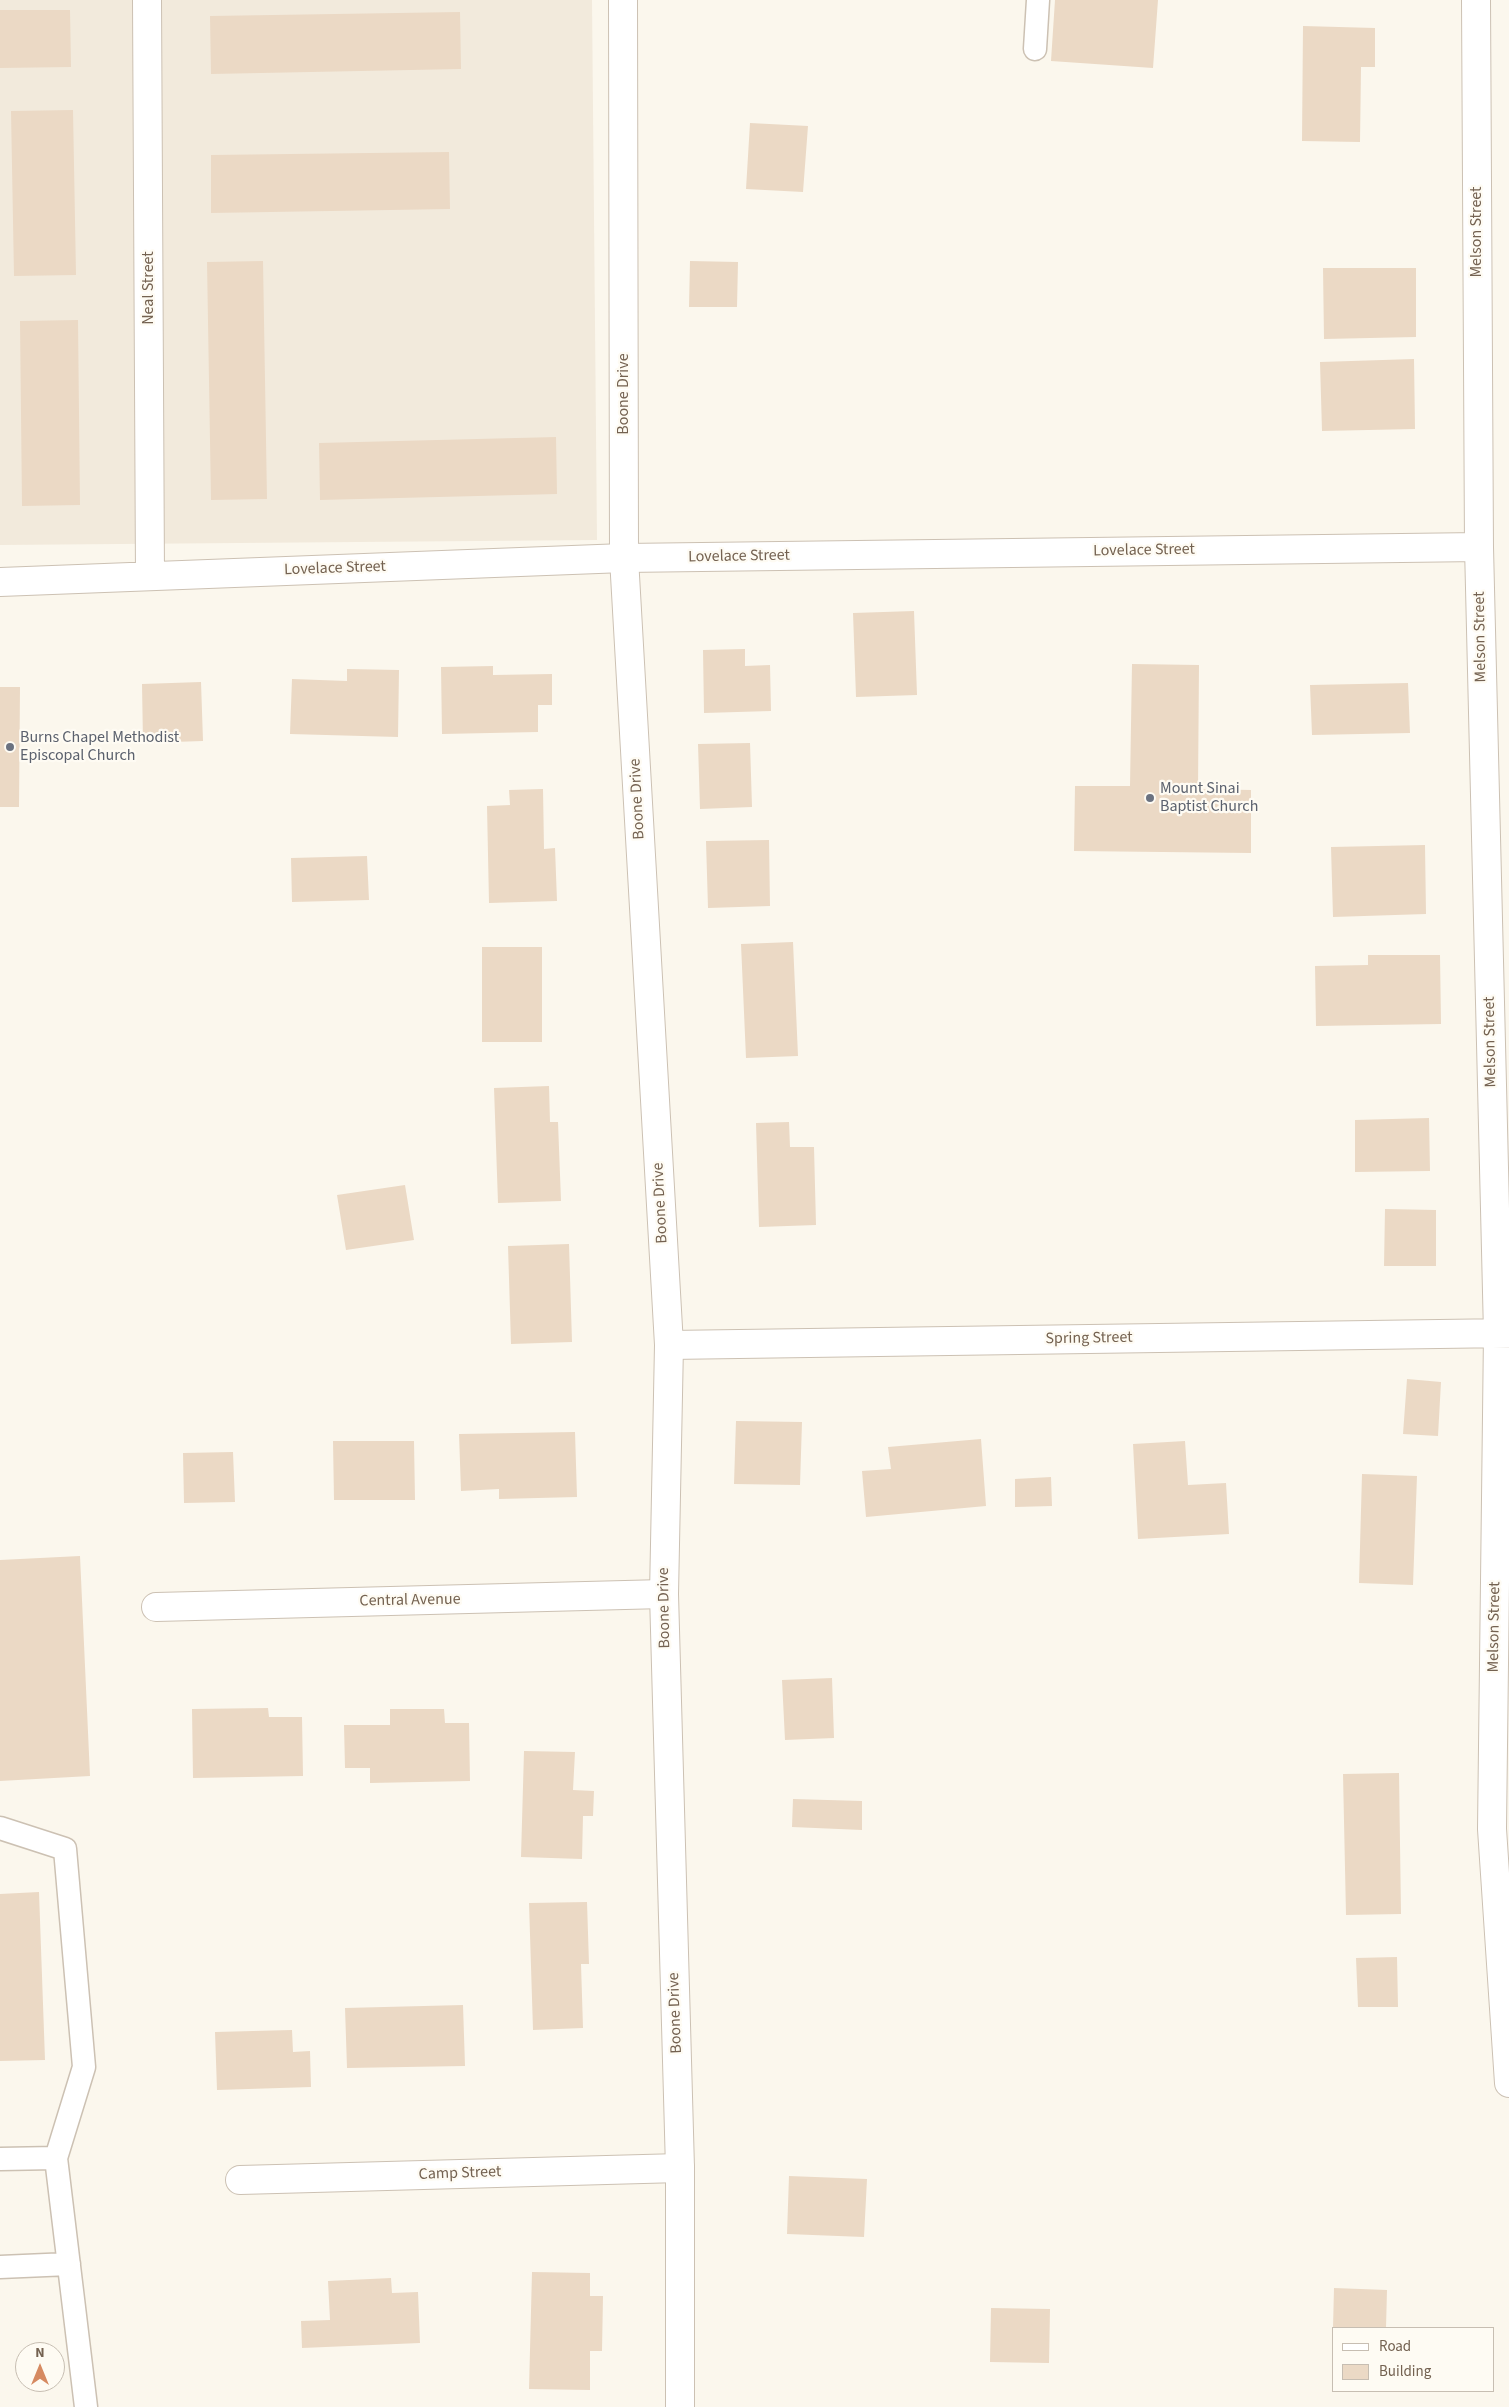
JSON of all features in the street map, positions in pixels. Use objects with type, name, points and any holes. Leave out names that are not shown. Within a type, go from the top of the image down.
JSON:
[{"type":"street","name":"Neal Street","points":[[147,0],[150,575]]},
{"type":"street","name":"Boone Drive","points":[[623,0],[624,558],[669,1345],[664,1594],[680,2168],[680,2407]]},
{"type":"street","name":"Melson Street","points":[[1476,0],[1479,547],[1504,1333],[1492,1829],[1509,2083]]},
{"type":"street","name":"Lovelace Street","points":[[0,582],[624,558],[1479,547]]},
{"type":"street","name":"Spring Street","points":[[669,1345],[1504,1333]]},
{"type":"street","name":"Central Avenue","points":[[156,1607],[664,1594]]},
{"type":"street","name":"Camp Street","points":[[240,2180],[680,2168]]},
{"type":"lane","points":[[1035,49],[1038,0]]},
{"type":"lane","points":[[0,1828],[65,1849],[84,2067],[56,2158],[86,2407]]},
{"type":"lane","points":[[0,2158],[56,2158]]},
{"type":"lane","points":[[0,2267],[69,2264]]},
{"type":"shaded area","points":[[0,0],[592,0],[597,540],[0,545]]},
{"type":"building","points":[[1055,0],[1158,0],[1153,68],[1051,61]]},
{"type":"building","points":[[0,10],[70,10],[71,67],[0,68]]},
{"type":"building","points":[[460,12],[461,69],[211,74],[210,16]]},
{"type":"building","points":[[1303,26],[1375,28],[1375,67],[1361,67],[1360,142],[1302,141]]},
{"type":"building","points":[[73,110],[76,275],[14,276],[11,111]]},
{"type":"building","points":[[750,123],[808,126],[803,192],[746,189]]},
{"type":"building","points":[[449,152],[450,209],[211,213],[211,155]]},
{"type":"building","points":[[263,261],[267,499],[211,500],[207,262]]},
{"type":"building","points":[[690,261],[738,262],[737,307],[689,307]]},
{"type":"building","points":[[1323,268],[1416,268],[1416,337],[1324,339]]},
{"type":"building","points":[[78,320],[80,505],[22,506],[20,321]]},
{"type":"building","points":[[1414,359],[1415,429],[1322,431],[1320,362]]},
{"type":"building","points":[[556,437],[557,494],[320,500],[319,443]]},
{"type":"building","points":[[914,611],[917,695],[856,697],[853,613]]},
{"type":"building","points":[[745,649],[745,666],[770,665],[771,711],[704,713],[703,650]]},
{"type":"building","points":[[1132,664],[1199,665],[1198,789],[1251,790],[1251,853],[1074,851],[1075,786],[1130,786]]},
{"type":"building","points":[[493,666],[493,675],[552,674],[552,705],[538,705],[538,732],[442,734],[441,667]]},
{"type":"building","points":[[347,669],[399,670],[398,737],[290,734],[292,679],[347,681]]},
{"type":"building","points":[[201,682],[203,741],[143,743],[142,684]]},
{"type":"building","points":[[1408,683],[1410,733],[1312,735],[1310,685]]},
{"type":"building","name":"Burns Chapel Methodist Episcopal Church","points":[[0,687],[20,687],[19,807],[0,807]]},
{"type":"building","points":[[750,743],[752,807],[700,809],[698,744]]},
{"type":"building","points":[[543,789],[544,849],[555,848],[557,901],[489,903],[487,806],[510,805],[509,790]]},
{"type":"building","points":[[769,840],[770,906],[708,908],[706,841]]},
{"type":"building","points":[[1425,845],[1426,914],[1333,917],[1331,847]]},
{"type":"building","points":[[367,856],[369,900],[292,902],[291,858]]},
{"type":"building","points":[[793,942],[798,1056],[746,1058],[741,944]]},
{"type":"building","points":[[482,947],[542,947],[542,1042],[482,1042]]},
{"type":"building","points":[[1368,955],[1440,955],[1441,1024],[1316,1026],[1315,966],[1368,965]]},
{"type":"building","points":[[549,1086],[550,1122],[558,1122],[561,1201],[498,1203],[494,1088]]},
{"type":"building","points":[[1429,1118],[1430,1171],[1355,1172],[1355,1120]]},
{"type":"building","points":[[789,1122],[790,1147],[814,1147],[816,1225],[759,1227],[756,1123]]},
{"type":"building","points":[[405,1185],[414,1240],[346,1250],[337,1195]]},
{"type":"building","points":[[1385,1209],[1436,1210],[1436,1266],[1384,1266]]},
{"type":"building","points":[[569,1244],[572,1342],[511,1344],[508,1246]]},
{"type":"building","points":[[1407,1379],[1441,1382],[1438,1436],[1403,1434]]},
{"type":"building","points":[[736,1421],[802,1422],[800,1485],[734,1484]]},
{"type":"building","points":[[575,1432],[577,1497],[499,1499],[499,1489],[461,1491],[459,1434]]},
{"type":"building","points":[[981,1439],[986,1506],[866,1517],[862,1471],[891,1469],[888,1447]]},
{"type":"building","points":[[333,1441],[414,1441],[415,1500],[334,1500]]},
{"type":"building","points":[[1185,1441],[1188,1485],[1226,1483],[1229,1534],[1138,1539],[1133,1444]]},
{"type":"building","points":[[233,1452],[235,1502],[184,1503],[183,1453]]},
{"type":"building","points":[[1362,1474],[1417,1476],[1413,1585],[1359,1583]]},
{"type":"building","points":[[1051,1477],[1052,1506],[1015,1507],[1015,1479]]},
{"type":"building","points":[[80,1556],[90,1776],[0,1781],[0,1560]]},
{"type":"building","points":[[832,1678],[834,1738],[785,1740],[782,1680]]},
{"type":"building","points":[[268,1708],[269,1717],[302,1717],[303,1776],[193,1778],[192,1709]]},
{"type":"building","points":[[390,1709],[444,1709],[445,1723],[469,1723],[470,1781],[370,1783],[370,1768],[345,1768],[344,1725],[390,1725]]},
{"type":"building","points":[[524,1751],[575,1752],[573,1790],[594,1791],[593,1816],[583,1816],[582,1859],[521,1857]]},
{"type":"building","points":[[1399,1773],[1401,1914],[1346,1915],[1343,1774]]},
{"type":"building","points":[[793,1799],[862,1801],[862,1830],[792,1827]]},
{"type":"building","points":[[39,1892],[45,2060],[0,2061],[0,1894]]},
{"type":"building","points":[[587,1902],[589,1964],[581,1964],[583,2028],[533,2030],[529,1903]]},
{"type":"building","points":[[1397,1957],[1398,2007],[1358,2007],[1356,1958]]},
{"type":"building","points":[[463,2005],[465,2066],[347,2068],[345,2008]]},
{"type":"building","points":[[292,2030],[293,2052],[310,2051],[311,2087],[217,2090],[215,2032]]},
{"type":"building","points":[[789,2176],[867,2179],[864,2237],[787,2234]]},
{"type":"building","points":[[532,2272],[590,2273],[590,2296],[603,2296],[602,2351],[590,2351],[590,2390],[529,2389]]},
{"type":"building","points":[[391,2278],[392,2293],[418,2292],[420,2343],[302,2348],[301,2321],[330,2320],[328,2281]]},
{"type":"building","points":[[1334,2288],[1387,2290],[1386,2327],[1333,2327]]},
{"type":"building","points":[[991,2308],[1050,2309],[1049,2363],[990,2362]]},
{"type":"place","name":"Burns Chapel Methodist Episcopal Church","points":[[10,747]]},
{"type":"place","name":"Mount Sinai Baptist Church","points":[[1150,798]]}]
